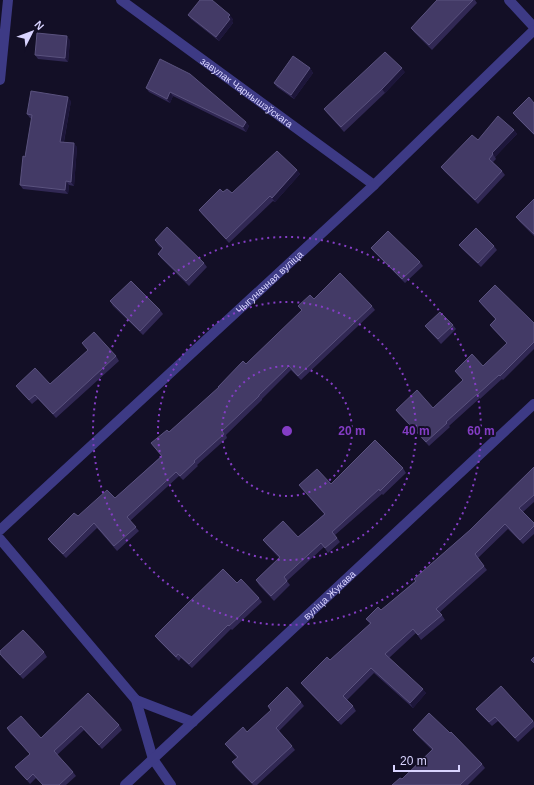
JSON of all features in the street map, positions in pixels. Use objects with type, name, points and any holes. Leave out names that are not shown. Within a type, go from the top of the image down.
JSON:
[{"type":"street","points":[[0,80],[8,0]]},
{"type":"street","name":"завулак Чарнышэўскага","points":[[121,0],[374,184]]},
{"type":"street","points":[[509,0],[534,27]]},
{"type":"street","name":"Чыгуначная вуліца","points":[[0,530],[374,184],[534,30]]},
{"type":"street","name":"вуліца Жукава","points":[[125,785],[534,404]]},
{"type":"street","points":[[0,539],[136,700],[153,759],[171,785]]},
{"type":"street","points":[[136,700],[193,722]]},
{"type":"building","points":[[200,0],[212,0],[230,15],[228,17],[230,19],[216,37],[188,15]]},
{"type":"building","points":[[437,0],[473,0],[429,45],[411,28]]},
{"type":"building","points":[[37,33],[67,36],[65,58],[35,55]]},
{"type":"building","points":[[385,52],[402,68],[341,127],[324,109]]},
{"type":"building","points":[[293,56],[310,68],[291,95],[274,83]]},
{"type":"building","points":[[160,59],[190,74],[246,122],[243,127],[170,92],[167,99],[146,88]]},
{"type":"building","points":[[31,91],[68,97],[60,142],[74,143],[71,182],[66,181],[65,190],[20,185],[23,156],[25,157],[32,115],[27,114]]},
{"type":"building","points":[[529,97],[534,103],[534,134],[513,113]]},
{"type":"building","points":[[498,116],[514,130],[492,153],[493,154],[489,159],[502,171],[475,200],[441,167],[472,135],[478,140]]},
{"type":"building","points":[[277,151],[297,170],[272,198],[270,196],[226,239],[199,210],[220,189],[223,192],[227,189],[232,193]]},
{"type":"building","points":[[534,199],[534,234],[516,217]]},
{"type":"building","points":[[167,227],[204,263],[186,281],[158,254],[163,248],[155,240]]},
{"type":"building","points":[[476,228],[494,246],[478,263],[459,245]]},
{"type":"building","points":[[388,231],[420,262],[402,279],[371,248]]},
{"type":"building","points":[[340,273],[372,306],[298,376],[289,366],[222,431],[224,434],[180,476],[176,472],[127,517],[136,527],[114,546],[94,523],[63,554],[48,539],[74,513],[78,516],[107,490],[115,498],[162,456],[151,443],[167,430],[169,432],[219,387],[243,361],[246,364],[302,310],[298,306],[310,295],[314,299]]},
{"type":"building","points":[[131,281],[160,310],[140,331],[110,301]]},
{"type":"building","points":[[495,285],[534,323],[534,342],[500,376],[499,375],[477,394],[426,442],[396,410],[417,390],[433,408],[463,380],[455,371],[472,354],[483,366],[507,343],[490,325],[496,319],[479,301]]},
{"type":"building","points":[[440,312],[453,325],[438,339],[425,326]]},
{"type":"building","points":[[94,332],[116,356],[53,414],[35,395],[29,400],[16,386],[35,368],[50,384],[88,350],[82,343]]},
{"type":"building","points":[[375,440],[403,468],[380,491],[379,489],[332,532],[337,538],[325,548],[321,543],[284,577],[287,581],[271,596],[256,580],[280,557],[263,540],[283,521],[298,537],[325,514],[299,485],[317,469],[331,484]]},
{"type":"building","points":[[534,467],[534,495],[519,508],[534,523],[534,526],[520,540],[505,524],[475,554],[484,566],[436,609],[442,615],[418,635],[413,629],[385,654],[423,689],[410,703],[371,668],[343,696],[353,706],[338,721],[301,683],[327,657],[330,660],[371,623],[366,619],[378,607],[381,610],[416,581],[414,579],[470,530]]},
{"type":"building","points":[[223,569],[237,583],[241,579],[259,598],[229,626],[228,625],[189,664],[178,654],[176,657],[155,636]]},
{"type":"building","points":[[23,630],[44,652],[20,675],[0,654],[0,651]]},
{"type":"building","points":[[501,686],[533,721],[515,738],[495,717],[489,722],[476,709]]},
{"type":"building","points":[[287,687],[301,702],[276,728],[292,746],[252,783],[232,762],[238,757],[225,744],[243,727],[247,732],[271,710],[268,706]]},
{"type":"building","points":[[88,693],[119,725],[99,745],[81,726],[54,751],[73,772],[59,785],[43,785],[33,774],[27,780],[15,767],[30,754],[7,728],[21,716],[41,738]]},
{"type":"building","points":[[429,713],[450,733],[451,732],[482,764],[460,785],[392,785],[400,778],[402,779],[433,749],[413,730]]}]
